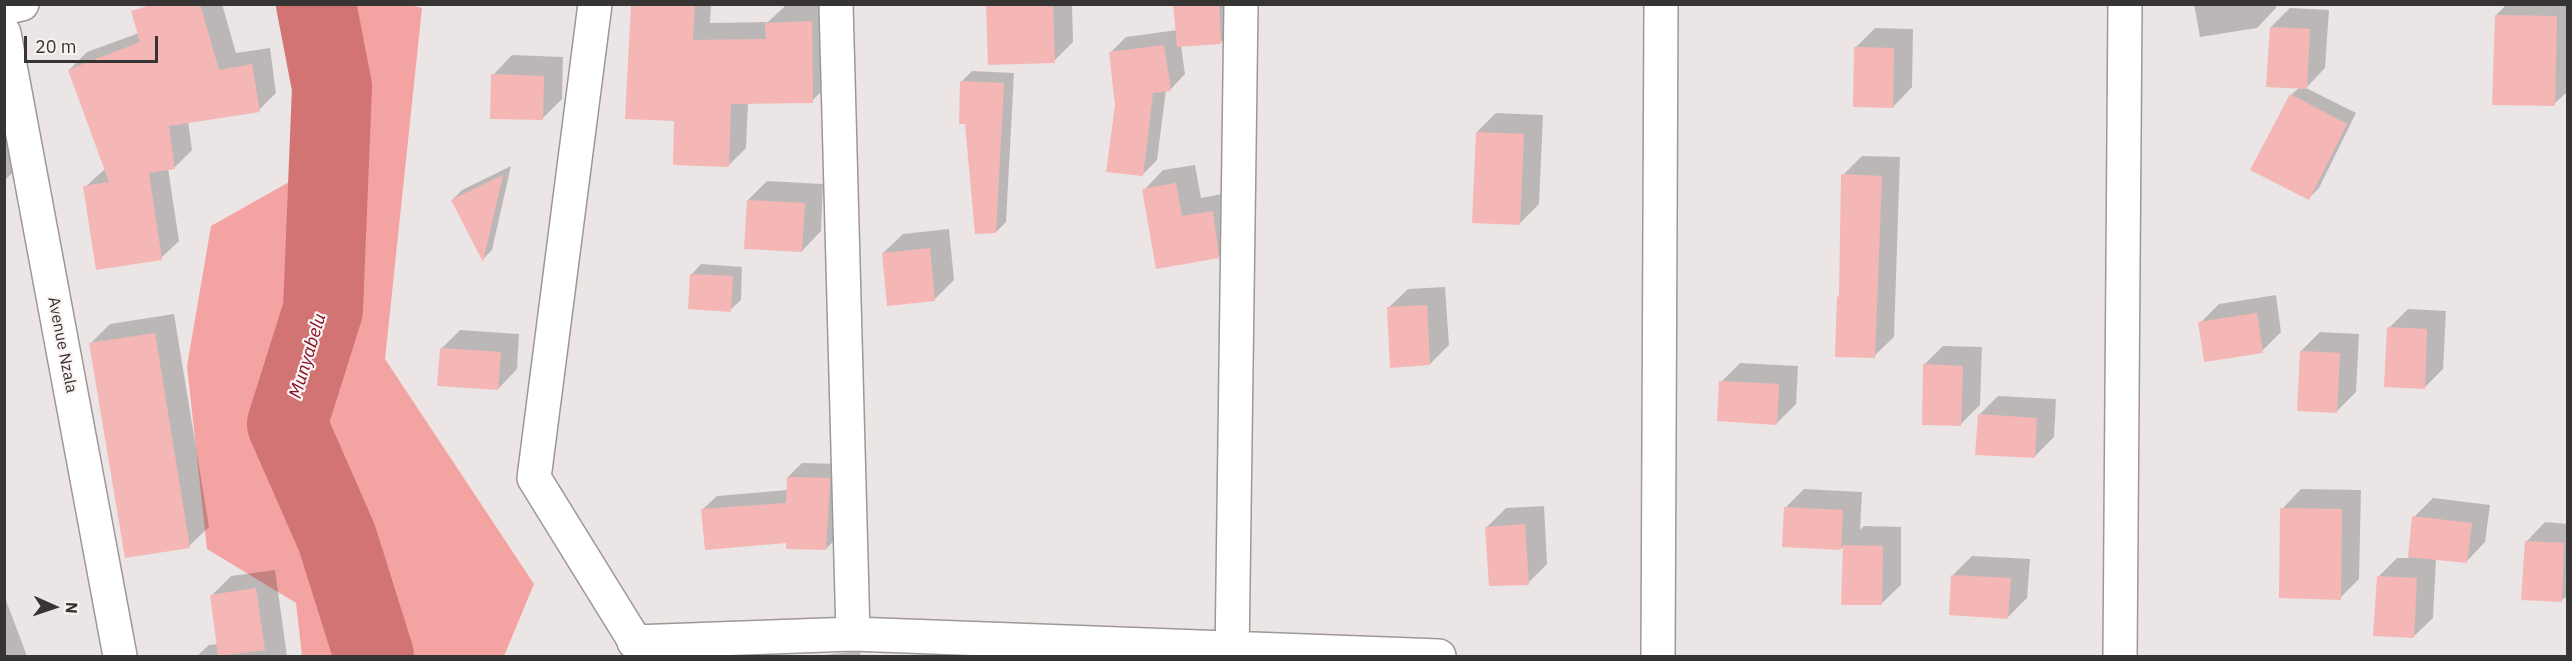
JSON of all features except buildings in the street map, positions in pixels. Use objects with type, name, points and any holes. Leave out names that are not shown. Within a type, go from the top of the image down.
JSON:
[{"type":"street","points":[[4,8],[22,4]]},
{"type":"street","points":[[595,4],[534,478],[639,649],[853,634],[1232,652],[1439,657]]},
{"type":"street","points":[[836,4],[853,634]]},
{"type":"street","points":[[1232,652],[1240,4]]},
{"type":"street","points":[[1658,657],[1661,4]]},
{"type":"street","points":[[2120,657],[2125,4]]},
{"type":"street","name":"Avenue Nzala","points":[[4,33],[120,657]]},
{"type":"shaded area","points":[[408,4],[422,8],[385,359],[534,584],[504,656],[302,656],[296,603],[207,549],[187,366],[211,226],[298,177],[314,64],[353,5]]},
{"type":"waterway","name":"Munyabelu","points":[[316,4],[332,87],[323,310],[287,424],[337,538],[374,656]]}]
